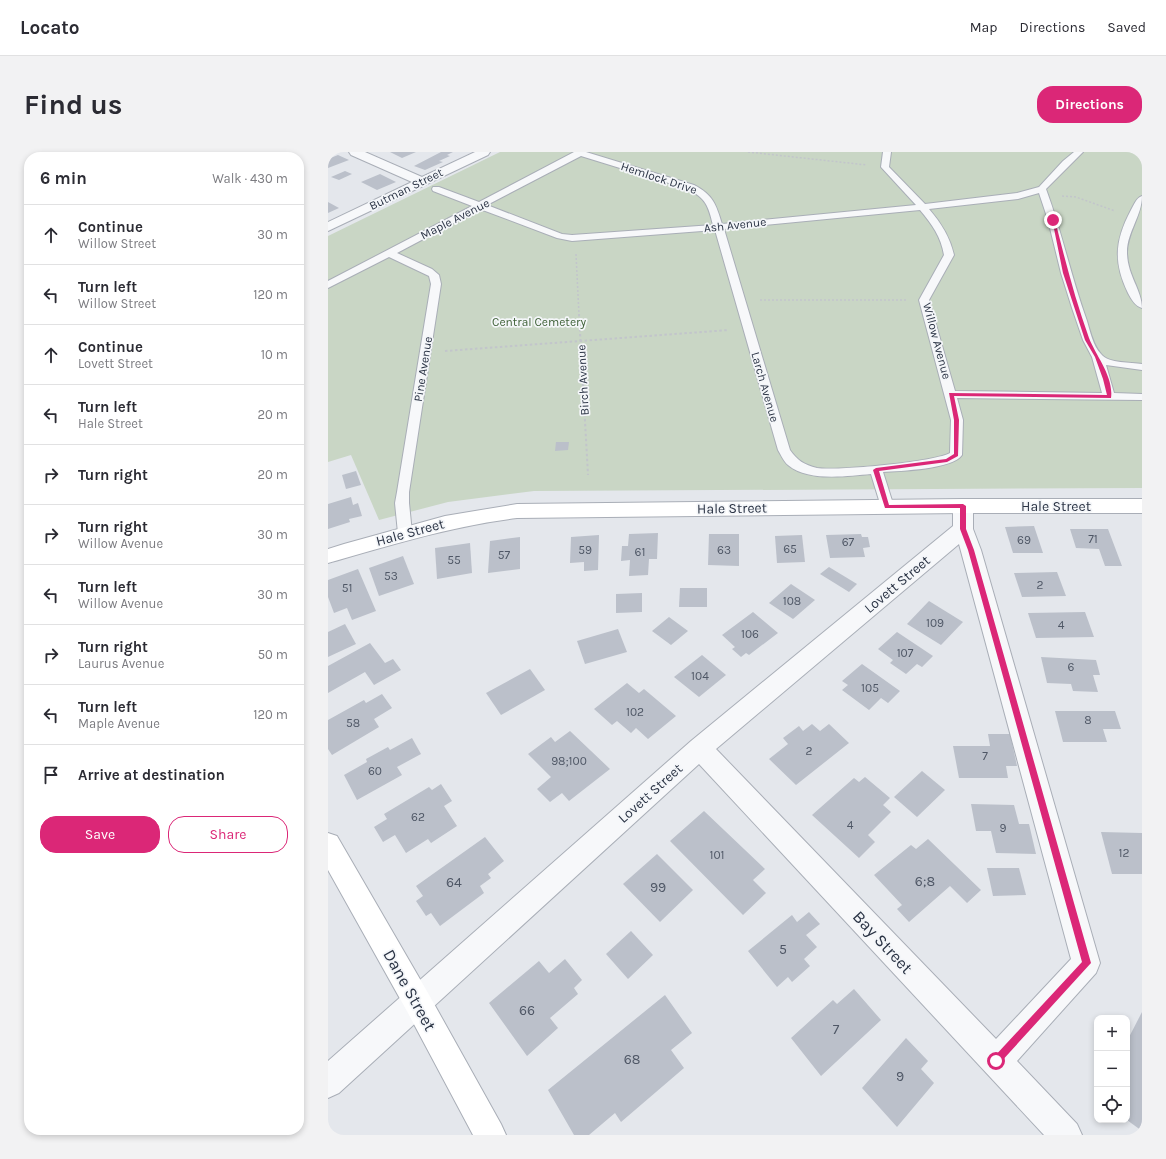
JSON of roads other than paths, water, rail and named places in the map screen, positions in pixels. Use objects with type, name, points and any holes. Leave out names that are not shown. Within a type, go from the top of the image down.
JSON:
[{"type":"main road","name":"Hale Street","points":[[328,556],[445,522],[482,515],[518,511],[887,507],[963,517],[1142,506]]},
{"type":"main road","name":"Dane Street","points":[[328,845],[418,1003],[490,1135]]},
{"type":"street","points":[[354,152],[422,182]]},
{"type":"street","name":"Butman Street","points":[[328,227],[484,152]]},
{"type":"street","points":[[963,517],[1086,963],[996,1061]]},
{"type":"street","name":"Lovett Street","points":[[328,1082],[418,1003],[700,748],[963,517]]},
{"type":"street","name":"Bay Street","points":[[700,748],[1066,1135]]},
{"type":"lane","name":"Maple Avenue","points":[[328,285],[581,152]]},
{"type":"lane","name":"Hemlock Drive","points":[[581,152],[699,191],[704,194],[712,205],[720,227]]},
{"type":"lane","name":"Willow Avenue","points":[[876,470],[947,460],[956,455],[957,420],[924,300],[949,255],[949,247],[935,220],[886,167],[887,152]]},
{"type":"lane","points":[[1079,152],[1066,163],[1043,192],[1053,220],[1066,273],[1077,308],[1088,340],[1097,357],[1105,379],[1109,397]]},
{"type":"lane","name":"Ash Avenue","points":[[436,189],[560,236],[572,238],[720,227],[1018,196],[1043,192]]},
{"type":"lane","points":[[1140,303],[1124,273],[1121,255],[1123,239],[1132,217],[1142,199]]},
{"type":"lane","name":"Larch Avenue","points":[[720,227],[747,328],[784,450],[792,462],[800,467],[817,472],[838,473],[876,470]]},
{"type":"lane","name":"Pine Avenue","points":[[389,253],[429,271],[434,275],[436,284],[403,492],[402,513],[405,533]]},
{"type":"lane","points":[[1097,357],[1109,363],[1142,367]]},
{"type":"lane","points":[[951,394],[1142,397]]},
{"type":"lane","points":[[876,470],[887,507]]},
{"type":"park label","name":"Central Cemetery","points":[[539,322]]}]
